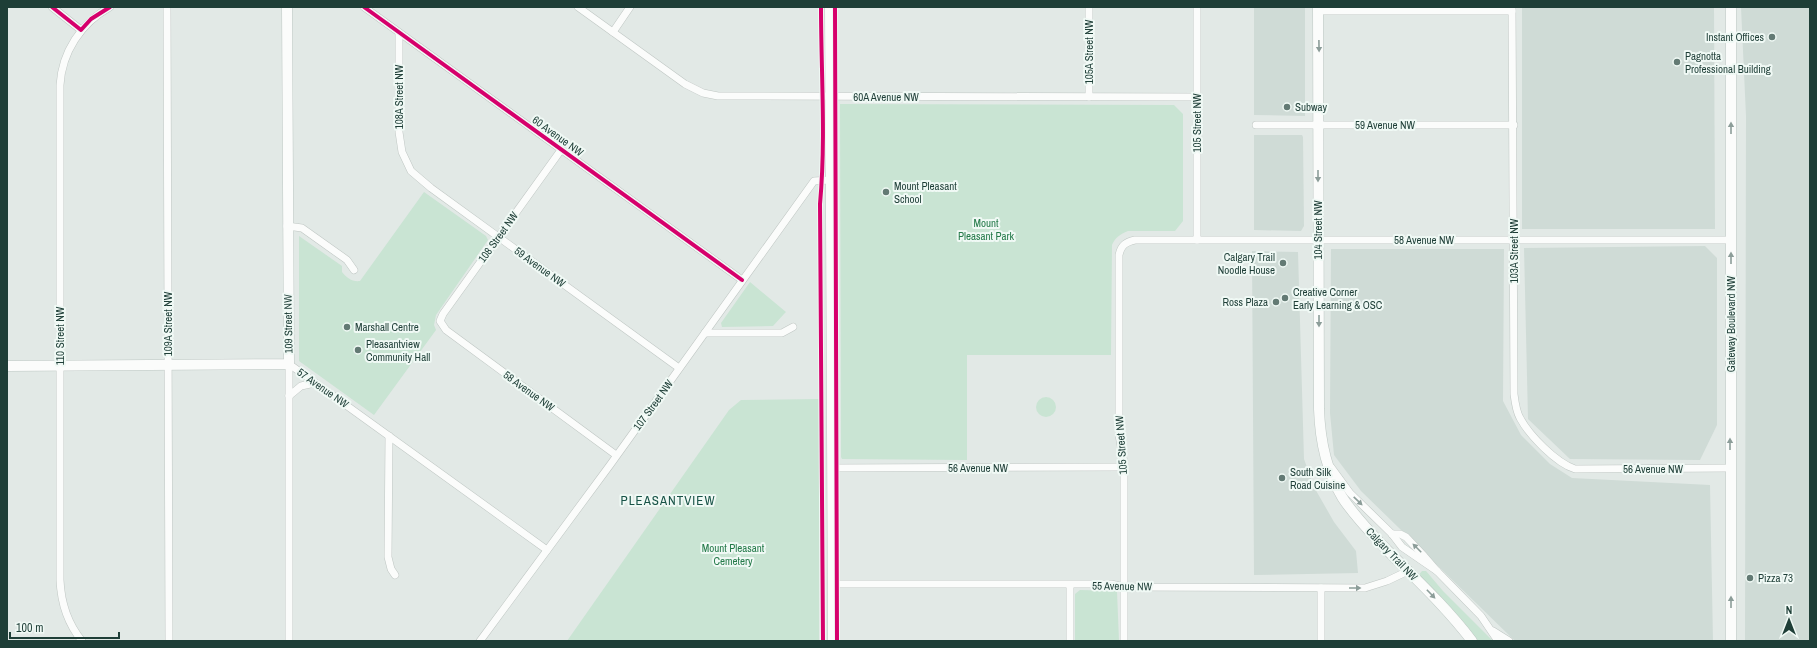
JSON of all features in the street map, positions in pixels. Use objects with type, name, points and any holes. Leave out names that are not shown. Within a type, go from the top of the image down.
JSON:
[{"type":"main road","name":"109 Street NW","points":[[287,7],[287,226],[289,364]]},
{"type":"main road","points":[[830,7],[833,641]]},
{"type":"main road","name":"Gateway Boulevard NW","points":[[1730,641],[1731,7]]},
{"type":"main road","name":"104 Street NW","points":[[1318,9],[1319,414],[1325,455]]},
{"type":"main road","name":"57 Avenue NW","points":[[7,366],[289,364]]},
{"type":"main road","name":"Calgary Trail NW","points":[[1325,455],[1338,490],[1348,506],[1374,536],[1448,612],[1472,641]]},
{"type":"street","points":[[52,7],[81,30],[96,16],[110,7]]},
{"type":"street","name":"109A Street NW","points":[[167,7],[168,641]]},
{"type":"street","name":"60 Avenue NW","points":[[364,7],[742,280]]},
{"type":"street","name":"60A Avenue NW","points":[[578,7],[685,84],[703,93],[727,97],[1197,97]]},
{"type":"street","points":[[613,32],[630,7]]},
{"type":"street","name":"105A Street NW","points":[[1089,7],[1089,97]]},
{"type":"street","name":"105 Street NW","points":[[1197,7],[1197,240]]},
{"type":"street","points":[[1318,9],[1512,9]]},
{"type":"street","name":"103A Street NW","points":[[1512,9],[1514,125],[1514,394],[1520,419],[1532,434],[1558,460],[1568,467],[1575,469]]},
{"type":"street","name":"110 Street NW","points":[[81,30],[70,48],[62,68],[60,81],[60,590],[68,618],[82,641]]},
{"type":"street","name":"108A Street NW","points":[[399,33],[399,132],[405,161]]},
{"type":"street","name":"59 Avenue NW","points":[[1256,125],[1514,125]]},
{"type":"street","name":"108 Street NW","points":[[442,326],[440,321],[443,314],[561,150]]},
{"type":"street","name":"59 Avenue NW","points":[[405,161],[411,171],[431,188],[679,368]]},
{"type":"street","name":"107 Street NW","points":[[480,641],[814,181],[830,180]]},
{"type":"street","points":[[287,226],[302,228],[347,260],[354,270]]},
{"type":"street","name":"58 Avenue NW","points":[[1121,248],[1126,243],[1136,240],[1731,240]]},
{"type":"street","name":"105 Street NW","points":[[1121,248],[1119,255],[1119,435],[1123,467],[1124,641]]},
{"type":"street","name":"58 Avenue NW","points":[[442,326],[616,455]]},
{"type":"street","points":[[704,333],[782,333],[793,327]]},
{"type":"street","name":"57 Avenue NW","points":[[289,364],[547,550]]},
{"type":"street","name":"109 Street NW","points":[[289,364],[289,641]]},
{"type":"street","points":[[289,396],[301,386],[315,382]]},
{"type":"street","points":[[389,436],[388,556],[391,569],[395,575]]},
{"type":"street","name":"Calgary Trail NW","points":[[1325,455],[1350,493],[1392,534],[1400,534],[1406,537],[1481,616],[1498,641]]},
{"type":"street","name":"56 Avenue NW","points":[[833,468],[1123,467]]},
{"type":"street","name":"56 Avenue NW","points":[[1575,469],[1730,468]]},
{"type":"street","name":"55 Avenue NW","points":[[832,584],[1112,584],[1124,587],[1369,587],[1408,571]]},
{"type":"street","points":[[1070,585],[1070,641]]},
{"type":"street","points":[[1321,588],[1321,641]]},
{"type":"street","name":"Calgary Trail NW","points":[[1490,628],[1509,641]]},
{"type":"shaded area","points":[[1254,7],[1305,7],[1305,116],[1254,115]]},
{"type":"shaded area","points":[[1522,7],[1714,7],[1715,229],[1522,229]]},
{"type":"shaded area","points":[[1741,7],[1810,7],[1810,641],[1745,641],[1746,116]]},
{"type":"shaded area","points":[[1254,135],[1302,135],[1303,137],[1304,226],[1301,231],[1254,230]]},
{"type":"shaded area","points":[[1705,246],[1717,258],[1717,425],[1700,460],[1570,459],[1528,419],[1524,248]]},
{"type":"shaded area","points":[[1331,249],[1504,249],[1503,401],[1521,435],[1550,464],[1572,478],[1710,485],[1713,641],[1515,641],[1361,491],[1334,455],[1330,413]]},
{"type":"shaded area","points":[[1252,251],[1298,252],[1304,459],[1314,487],[1334,522],[1356,551],[1358,573],[1254,575]]},
{"type":"green space","name":"Mount Pleasant Park","points":[[840,104],[1174,105],[1183,114],[1183,221],[1175,231],[1128,231],[1118,236],[1113,243],[1111,355],[967,355],[967,460],[842,459],[841,457]]},
{"type":"green space","points":[[424,192],[486,236],[488,240],[436,315],[434,325],[436,330],[374,415],[299,361],[299,236],[342,266],[342,272],[348,278],[355,281],[360,281]]},
{"type":"green space","points":[[750,282],[786,312],[773,326],[722,327],[721,323]]},
{"type":"green space","points":[[1046,397],[1053,400],[1056,407],[1053,414],[1046,417],[1039,414],[1036,407],[1039,400]]},
{"type":"green space","name":"Mount Pleasant Cemetery","points":[[819,399],[819,641],[567,641],[729,410],[741,400]]},
{"type":"green space","points":[[1422,571],[1426,571],[1443,591],[1493,641],[1474,641],[1417,577]]},
{"type":"green space","points":[[1080,590],[1117,591],[1119,641],[1075,641],[1075,594]]},
{"type":"cycle path","points":[[52,7],[81,30],[91,19],[110,7]]},
{"type":"cycle path","points":[[364,7],[742,280]]},
{"type":"cycle path","points":[[821,7],[823,155],[820,204],[823,641]]},
{"type":"cycle path","points":[[835,7],[837,641]]},
{"type":"place","name":"Instant Offices","points":[[1772,37]]},
{"type":"place","name":"Pagnotta Professional Building","points":[[1677,62]]},
{"type":"place","name":"Subway","points":[[1287,107]]},
{"type":"place","name":"Mount Pleasant School","points":[[886,192]]},
{"type":"place","name":"Calgary Trail Noodle House","points":[[1283,263]]},
{"type":"place","name":"Creative Corner Early Learning & OSC","points":[[1285,298]]},
{"type":"place","name":"Ross Plaza","points":[[1276,302]]},
{"type":"place","name":"Marshall Centre","points":[[347,327]]},
{"type":"place","name":"Pleasantview Community Hall","points":[[358,350]]},
{"type":"place","name":"South Silk Road Cuisine","points":[[1282,478]]},
{"type":"place","name":"Pizza 73","points":[[1750,578]]},
{"type":"district","name":"PLEASANTVIEW","points":[[668,500]]}]
